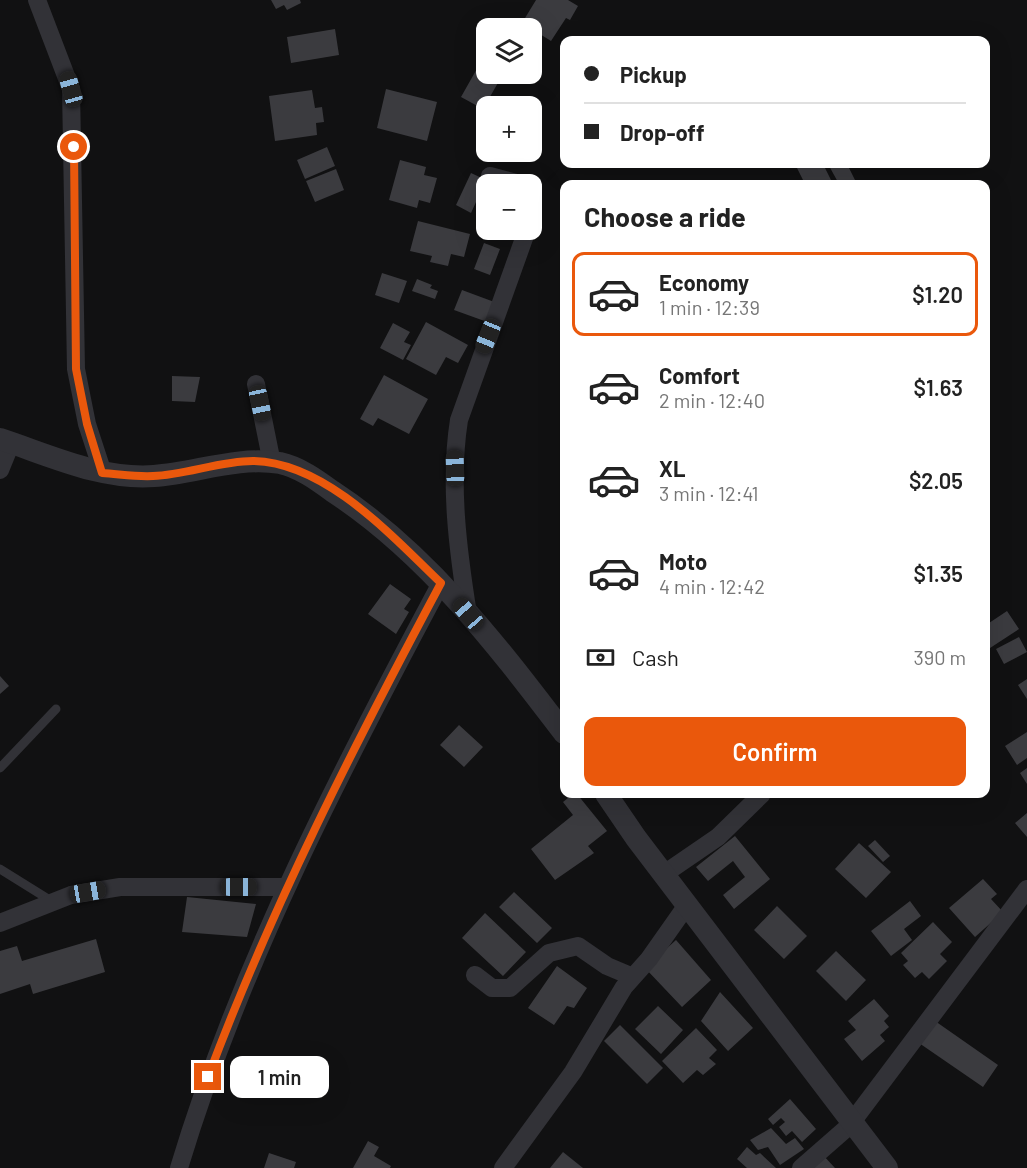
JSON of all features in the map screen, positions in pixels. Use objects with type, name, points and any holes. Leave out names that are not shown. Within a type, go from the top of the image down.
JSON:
[{"type":"street","points":[[38,0],[71,89],[76,369],[87,424],[102,473]]},
{"type":"street","points":[[468,614],[460,564],[454,448],[457,429],[481,352],[509,285],[524,240]]},
{"type":"street","points":[[256,384],[272,463]]},
{"type":"street","points":[[0,470],[6,441],[102,473],[153,476],[251,461],[282,463],[308,474],[372,517],[441,583],[503,653],[560,728]]},
{"type":"street","points":[[179,1168],[200,1100],[241,988],[286,887],[363,728],[441,583]]},
{"type":"street","points":[[609,798],[887,1168]]},
{"type":"street","points":[[664,874],[718,837],[758,798]]},
{"type":"street","points":[[0,923],[71,895],[120,886],[286,887]]},
{"type":"street","points":[[801,1168],[849,1126],[1027,889]]},
{"type":"street","points":[[502,1168],[573,1072],[597,1028],[687,904]]},
{"type":"street","points":[[475,975],[492,988],[510,988],[549,953],[578,946],[608,966],[633,977]]},
{"type":"lane","points":[[0,768],[56,709]]},
{"type":"lane","points":[[0,869],[53,902]]},
{"type":"building","points":[[271,0],[300,0],[301,3],[287,10],[284,5],[276,9]]},
{"type":"building","points":[[536,0],[568,0],[578,6],[570,20],[566,18],[551,41],[542,35],[542,18],[525,18]]},
{"type":"building","points":[[335,29],[339,55],[291,63],[287,37]]},
{"type":"building","points":[[476,70],[476,84],[497,84],[490,96],[476,96],[476,105],[461,97]]},
{"type":"building","points":[[386,89],[437,102],[427,141],[377,128]]},
{"type":"building","points":[[312,90],[315,108],[322,107],[324,122],[316,123],[317,135],[275,141],[269,96]]},
{"type":"building","points":[[327,147],[335,166],[305,179],[297,160]]},
{"type":"building","points":[[400,160],[426,167],[424,175],[437,178],[430,203],[419,200],[417,208],[389,200]]},
{"type":"building","points":[[797,168],[825,168],[831,180],[803,180]]},
{"type":"building","points":[[830,168],[849,168],[855,180],[837,180]]},
{"type":"building","points":[[336,169],[344,190],[315,202],[306,181]]},
{"type":"building","points":[[471,173],[476,175],[476,202],[471,213],[456,205]]},
{"type":"building","points":[[418,221],[470,234],[464,257],[451,254],[448,266],[430,262],[432,256],[410,251]]},
{"type":"building","points":[[484,243],[500,249],[490,275],[474,269]]},
{"type":"building","points":[[382,273],[407,281],[399,303],[375,295]]},
{"type":"building","points":[[417,279],[432,285],[430,288],[438,291],[435,299],[412,291]]},
{"type":"building","points":[[462,290],[497,303],[490,323],[454,310]]},
{"type":"building","points":[[426,322],[468,345],[458,363],[446,357],[436,375],[406,359]]},
{"type":"building","points":[[393,323],[410,332],[404,342],[411,345],[403,360],[380,348]]},
{"type":"building","points":[[384,375],[428,399],[409,434],[378,418],[373,426],[360,419]]},
{"type":"building","points":[[172,376],[200,377],[195,402],[172,401]]},
{"type":"building","points":[[390,584],[411,599],[404,609],[409,612],[396,634],[368,614]]},
{"type":"building","points":[[1007,611],[1019,629],[990,648],[990,622]]},
{"type":"building","points":[[1019,637],[1027,652],[1004,664],[996,649]]},
{"type":"building","points":[[0,676],[9,686],[0,694]]},
{"type":"building","points":[[1027,679],[1027,699],[1018,685]]},
{"type":"building","points":[[459,725],[483,747],[464,767],[440,745]]},
{"type":"building","points":[[1027,732],[1027,758],[1017,765],[1005,746]]},
{"type":"building","points":[[1027,768],[1027,784],[1020,773]]},
{"type":"building","points":[[568,798],[580,798],[607,831],[588,846],[594,853],[555,880],[531,849],[573,815],[563,802]]},
{"type":"building","points":[[1027,813],[1027,837],[1015,823]]},
{"type":"building","points":[[735,836],[770,879],[734,909],[723,895],[745,877],[733,861],[708,881],[696,867]]},
{"type":"building","points":[[875,840],[890,856],[883,862],[868,846]]},
{"type":"building","points":[[859,843],[891,872],[866,898],[835,869]]},
{"type":"building","points":[[983,879],[997,894],[991,899],[1003,912],[975,937],[949,908]]},
{"type":"building","points":[[514,892],[552,928],[537,943],[499,907]]},
{"type":"building","points":[[187,897],[256,904],[247,937],[182,932]]},
{"type":"building","points":[[910,901],[921,916],[904,929],[912,940],[891,956],[871,931]]},
{"type":"building","points":[[777,906],[807,936],[784,959],[754,930]]},
{"type":"building","points":[[485,913],[526,952],[503,976],[462,938]]},
{"type":"building","points":[[933,922],[952,942],[940,954],[947,961],[929,979],[922,972],[915,978],[903,965],[908,961],[901,953]]},
{"type":"building","points":[[96,939],[105,972],[33,994],[30,984],[0,994],[0,951],[17,946],[22,961]]},
{"type":"building","points":[[676,940],[711,980],[682,1007],[645,968]]},
{"type":"building","points":[[836,951],[866,980],[846,1001],[816,971]]},
{"type":"building","points":[[557,966],[587,988],[574,1008],[567,1006],[554,1025],[528,1008]]},
{"type":"building","points":[[720,992],[753,1028],[728,1051],[701,1021]]},
{"type":"building","points":[[874,999],[889,1016],[884,1021],[889,1027],[880,1035],[885,1041],[862,1061],[844,1039],[856,1030],[848,1021]]},
{"type":"building","points":[[658,1006],[683,1030],[661,1054],[635,1029]]},
{"type":"building","points":[[935,1021],[998,1065],[983,1087],[919,1043]]},
{"type":"building","points":[[620,1025],[663,1068],[647,1084],[604,1041]]},
{"type":"building","points":[[696,1028],[717,1050],[709,1058],[716,1064],[703,1075],[697,1070],[683,1083],[662,1061]]},
{"type":"building","points":[[790,1099],[816,1129],[802,1142],[792,1131],[786,1136],[779,1127],[785,1122],[781,1118],[773,1125],[768,1119]]},
{"type":"building","points":[[771,1128],[786,1144],[795,1138],[804,1149],[780,1165],[768,1147],[758,1150],[750,1140]]},
{"type":"building","points":[[368,1141],[379,1147],[374,1156],[391,1166],[390,1168],[353,1168]]},
{"type":"building","points":[[747,1147],[756,1155],[760,1153],[776,1168],[747,1168],[737,1159]]},
{"type":"building","points":[[563,1152],[583,1168],[550,1168]]},
{"type":"building","points":[[269,1153],[296,1162],[294,1168],[264,1168]]},
{"type":"building","points":[[822,1154],[835,1168],[807,1168]]},
{"type":"route","points":[[74,147],[76,369],[87,424],[100,460],[102,473],[153,476],[251,461],[282,463],[308,474],[372,517],[441,583],[363,728],[286,887],[241,988],[208,1077]]}]
